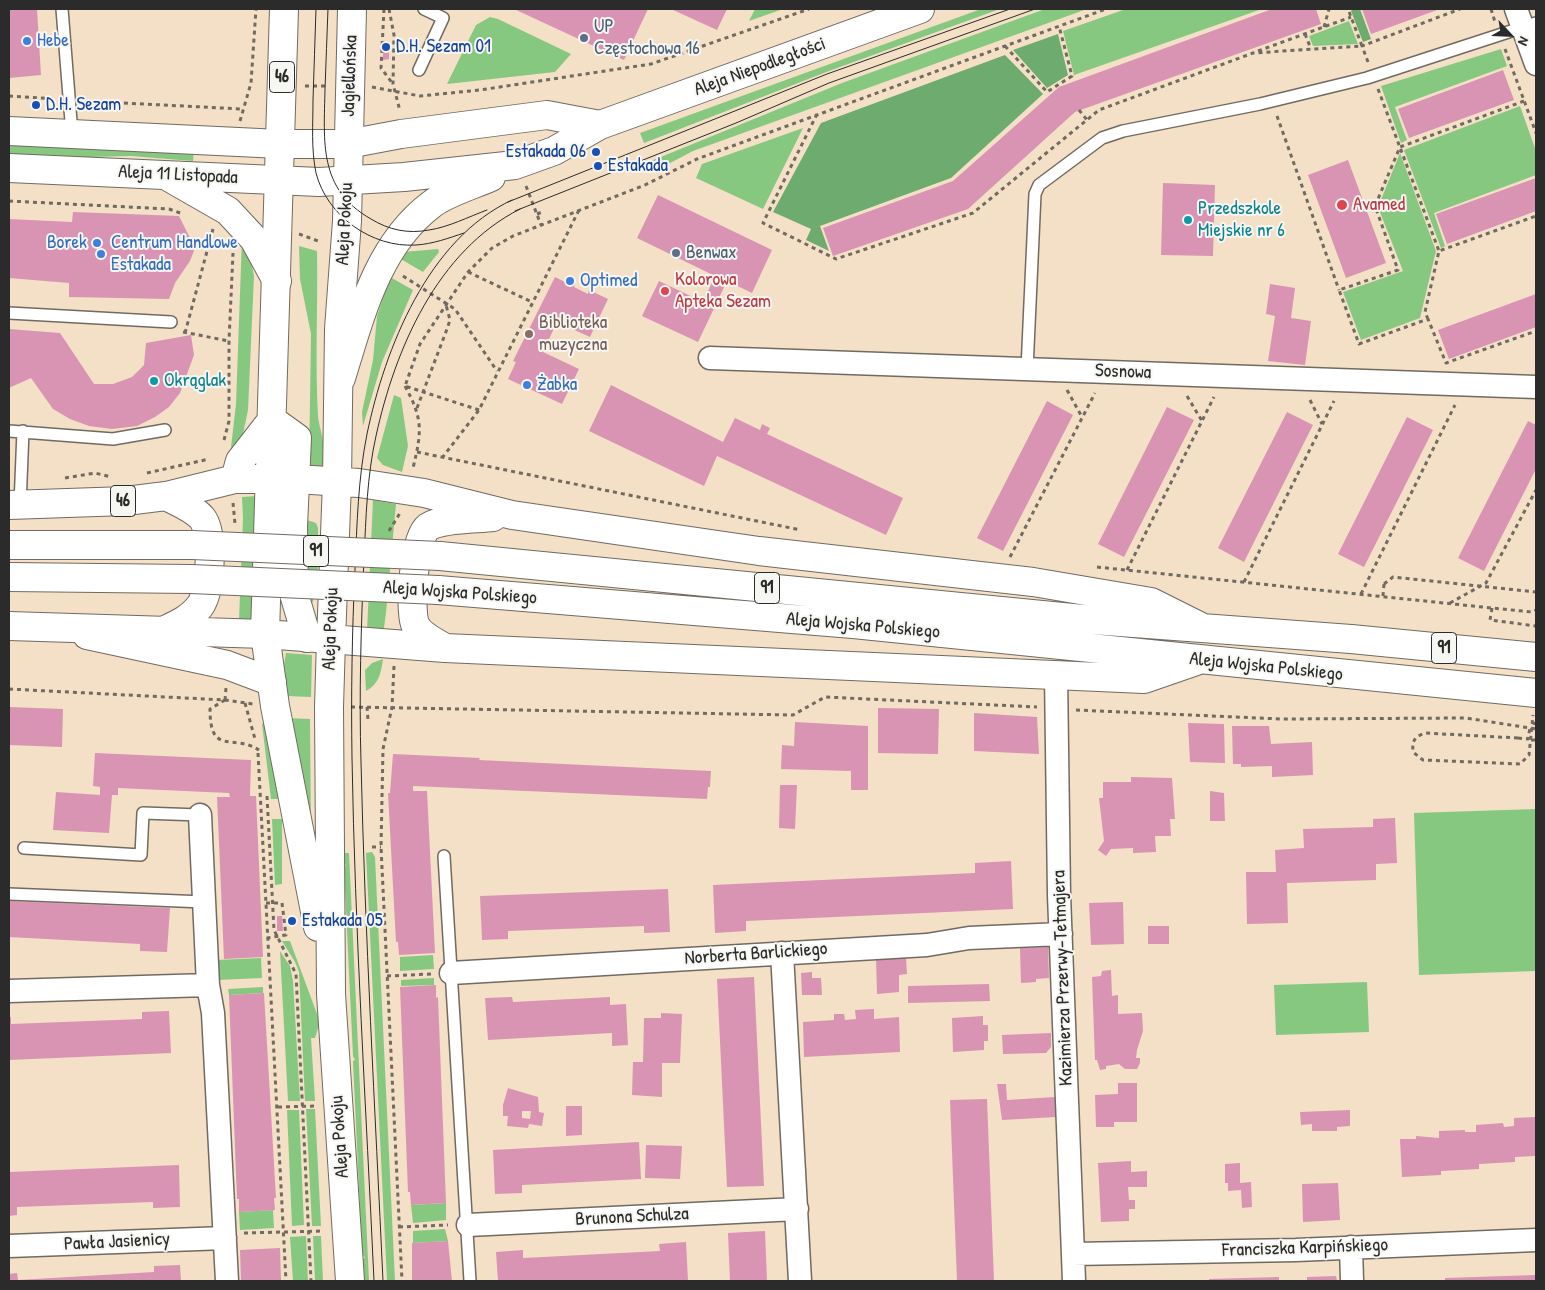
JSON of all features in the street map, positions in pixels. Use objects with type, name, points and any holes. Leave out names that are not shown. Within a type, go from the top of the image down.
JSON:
[{"type":"main road","name":"46","points":[[279,180],[284,9]]},
{"type":"main road","name":"Jagiellońska","points":[[348,144],[352,9]]},
{"type":"main road","name":"Aleja Niepodległości","points":[[347,181],[462,172],[515,165],[554,152],[600,125],[920,9]]},
{"type":"main road","points":[[280,144],[348,144],[401,134],[547,115],[600,125]]},
{"type":"main road","name":"Aleja 11 Listopada","points":[[9,131],[280,144]]},
{"type":"main road","name":"Aleja Pokoju","points":[[348,144],[339,329],[337,482],[319,639],[329,723],[331,994],[350,1281]]},
{"type":"main road","points":[[339,384],[375,278],[382,264],[405,231],[432,204],[515,165]]},
{"type":"main road","name":"Aleja 11 Listopada","points":[[9,168],[279,180],[347,181]]},
{"type":"main road","points":[[163,174],[228,211],[254,239],[277,281]]},
{"type":"main road","name":"Aleja Pokoju","points":[[279,180],[272,420],[268,479],[265,634],[266,693],[331,994]]},
{"type":"main road","points":[[319,639],[294,594],[293,526],[296,479],[298,438],[272,420],[240,461],[235,479],[296,479],[337,482],[424,493],[512,515],[759,551],[1032,582],[1151,602],[1203,628]]},
{"type":"main road","name":"46","points":[[14,505],[87,504],[166,496],[235,479]]},
{"type":"main road","points":[[165,630],[192,614],[200,606],[206,594],[210,540],[202,518],[166,496]]},
{"type":"main road","points":[[445,648],[418,629],[413,613],[417,548],[422,535],[427,528],[443,522],[512,515]]},
{"type":"main road","name":"Aleja Wojska Polskiego","points":[[9,545],[192,545],[440,556],[1065,618],[1351,639],[1536,657]]},
{"type":"main road","name":"Aleja Wojska Polskiego","points":[[9,577],[191,579],[438,590],[853,624],[1199,660],[1535,704]]},
{"type":"main road","name":"Aleja Wojska Polskiego","points":[[9,626],[265,634],[445,648],[1144,679],[1199,660]]},
{"type":"main road","points":[[58,628],[227,665],[266,693]]},
{"type":"street","points":[[1525,20],[1536,64]]},
{"type":"street","name":"Sosnowa","points":[[710,358],[1536,387]]},
{"type":"street","name":"Kazimierza Przerwy-Tetmajera","points":[[1056,674],[1061,934],[1074,1281]]},
{"type":"street","points":[[200,815],[208,986],[213,1013],[230,1235],[227,1281]]},
{"type":"street","name":"Norberta Barlickiego","points":[[451,973],[927,945],[969,938],[1061,934]]},
{"type":"street","points":[[782,953],[800,1281]]},
{"type":"street","points":[[9,991],[208,986]]},
{"type":"street","name":"Brunona Schulza","points":[[468,1225],[797,1209]]},
{"type":"street","name":"Pawła Jasienicy","points":[[9,1246],[230,1235]]},
{"type":"street","name":"Franciszka Karpińskiego","points":[[1073,1254],[1536,1240]]},
{"type":"street","points":[[1351,1247],[1352,1281]]},
{"type":"lane","points":[[62,9],[72,134]]},
{"type":"lane","points":[[419,70],[443,18],[424,9]]},
{"type":"lane","points":[[1027,369],[1035,194],[1039,185],[1102,138],[1123,131],[1272,101],[1374,76],[1500,35],[1525,20]]},
{"type":"lane","points":[[9,313],[171,322]]},
{"type":"lane","points":[[9,431],[113,439],[165,430]]},
{"type":"lane","points":[[14,505],[23,431]]},
{"type":"lane","points":[[24,848],[141,855],[142,813],[200,815]]},
{"type":"lane","points":[[444,856],[470,1281]]},
{"type":"lane","points":[[9,894],[204,902]]},
{"type":"path","points":[[240,123],[242,109],[251,83],[256,9]]},
{"type":"path","points":[[384,9],[382,68],[393,84]]},
{"type":"path","points":[[388,9],[394,35],[393,84],[400,111]]},
{"type":"path","points":[[377,87],[420,96],[480,90],[651,64],[809,9]]},
{"type":"path","points":[[412,473],[417,452],[420,422],[417,408],[405,386],[420,344],[468,272],[482,256],[504,239],[645,185],[697,159],[1106,9]]},
{"type":"path","points":[[1324,27],[1329,9]]},
{"type":"path","points":[[1348,9],[1439,251],[1425,312],[1446,363],[1536,330]]},
{"type":"path","points":[[1253,53],[1362,46],[1460,9]]},
{"type":"path","points":[[1490,9],[1536,133]]},
{"type":"path","points":[[817,114],[763,223],[836,259],[973,213],[1099,110],[1351,17]]},
{"type":"path","points":[[1005,46],[1046,92],[1072,76],[1059,26]]},
{"type":"path","points":[[1305,34],[1311,49]]},
{"type":"path","points":[[308,86],[332,86]]},
{"type":"path","points":[[9,96],[242,109]]},
{"type":"path","points":[[1272,101],[1359,344],[1428,319]]},
{"type":"path","points":[[1339,290],[1398,270],[1375,206],[1400,147],[1524,101]]},
{"type":"path","points":[[1079,110],[1087,120]]},
{"type":"path","points":[[9,201],[169,209],[190,217]]},
{"type":"path","points":[[442,458],[479,410],[580,210]]},
{"type":"path","points":[[541,225],[537,214],[542,212]]},
{"type":"path","points":[[1439,251],[1536,216]]},
{"type":"path","points":[[185,333],[214,225],[221,230]]},
{"type":"path","points":[[302,235],[318,241]]},
{"type":"path","points":[[222,445],[229,421],[234,249]]},
{"type":"path","points":[[468,272],[532,302]]},
{"type":"path","points":[[400,275],[455,309],[498,371]]},
{"type":"path","points":[[417,408],[450,320],[446,304]]},
{"type":"path","points":[[171,322],[180,332],[230,341]]},
{"type":"path","points":[[405,386],[479,410]]},
{"type":"path","points":[[1009,559],[1095,393]]},
{"type":"path","points":[[1127,570],[1214,397]]},
{"type":"path","points":[[1310,400],[1323,425]]},
{"type":"path","points":[[1244,582],[1334,401]]},
{"type":"path","points":[[1361,594],[1455,405]]},
{"type":"path","points":[[417,452],[732,516]]},
{"type":"path","points":[[146,473],[215,459]]},
{"type":"path","points":[[60,478],[95,473],[116,478]]},
{"type":"path","points":[[1449,603],[1486,583],[1536,490]]},
{"type":"path","points":[[1170,574],[1532,612],[1536,610]]},
{"type":"path","points":[[1383,596],[1384,584],[1393,577],[1536,592]]},
{"type":"path","points":[[1492,608],[1490,620],[1536,626]]},
{"type":"path","points":[[394,664],[392,707],[383,749],[381,847],[402,1281]]},
{"type":"path","points":[[9,689],[225,700],[245,703],[266,693]]},
{"type":"path","points":[[368,720],[365,707],[793,716],[825,697],[1031,707]]},
{"type":"path","points":[[225,700],[210,709],[210,727],[214,736],[220,741],[250,745],[258,748],[263,753]]},
{"type":"path","points":[[245,703],[258,748],[286,1281]]},
{"type":"path","points":[[1533,725],[1528,739],[1425,734],[1416,737],[1412,744],[1412,752],[1423,760],[1520,764],[1529,755],[1533,725],[1535,704]]},
{"type":"path","points":[[1071,709],[1281,719],[1466,718],[1533,725],[1536,729]]},
{"type":"path","points":[[1531,740],[1536,740]]},
{"type":"path","points":[[266,789],[273,903],[277,936],[296,974],[311,1281]]},
{"type":"path","points":[[372,847],[381,847]]},
{"type":"path","points":[[266,903],[282,903],[286,935],[267,938]]},
{"type":"path","points":[[387,976],[451,973]]},
{"type":"path","points":[[278,1107],[317,1106]]},
{"type":"path","points":[[399,1227],[468,1225]]},
{"type":"path","points":[[230,1235],[323,1231]]},
{"type":"green space","points":[[755,9],[783,9],[749,21]]},
{"type":"green space","points":[[981,9],[1000,9],[829,71],[644,143],[640,133]]},
{"type":"green space","points":[[1045,9],[1087,9],[693,151],[655,171],[651,161],[842,83]]},
{"type":"green space","points":[[1126,9],[1262,9],[1074,75],[1063,31]]},
{"type":"green space","points":[[1353,9],[1360,9],[1371,39],[1363,42],[1351,11]]},
{"type":"green space","points":[[490,17],[498,19],[571,54],[555,72],[447,84],[476,25]]},
{"type":"green space","points":[[1349,21],[1358,44],[1313,46],[1309,36]]},
{"type":"green space","points":[[1058,34],[1068,75],[1047,88],[1013,50]]},
{"type":"green space","points":[[1501,49],[1507,66],[1395,107],[1407,140],[1401,143],[1381,86]]},
{"type":"green space","points":[[1005,55],[1043,94],[951,178],[820,226],[829,251],[806,240],[811,229],[773,212],[821,123]]},
{"type":"green space","points":[[1520,106],[1536,151],[1536,175],[1434,213],[1445,246],[1441,248],[1404,150]]},
{"type":"green space","points":[[803,128],[763,209],[696,178],[702,164]]},
{"type":"green space","points":[[9,141],[194,151],[193,161],[131,156],[9,159]]},
{"type":"green space","points":[[1400,153],[1436,251],[1420,318],[1361,340],[1343,292],[1403,271],[1378,207]]},
{"type":"green space","points":[[242,238],[249,250],[254,276],[248,410],[243,434],[234,452],[231,447],[236,404]]},
{"type":"green space","points":[[299,246],[317,251],[317,395],[318,416],[325,450],[324,462],[321,467],[309,467],[311,334],[300,279]]},
{"type":"green space","points":[[438,249],[439,252],[423,272],[399,258],[403,252]]},
{"type":"green space","points":[[390,277],[413,290],[382,362],[363,426],[362,412],[373,360],[377,316]]},
{"type":"green space","points":[[394,395],[401,398],[408,446],[402,472],[383,465],[377,458]]},
{"type":"green space","points":[[257,496],[256,620],[239,620],[243,518],[242,497]]},
{"type":"green space","points":[[373,500],[396,504],[384,628],[377,633],[367,631]]},
{"type":"green space","points":[[307,520],[316,523],[318,528],[317,584],[315,595],[308,609],[300,602]]},
{"type":"green space","points":[[286,653],[312,655],[311,697],[285,696],[284,665]]},
{"type":"green space","points":[[383,659],[379,678],[366,691],[365,670],[372,663]]},
{"type":"green space","points":[[289,718],[310,719],[311,833]]},
{"type":"green space","points":[[267,721],[279,799],[271,799],[262,724]]},
{"type":"green space","points":[[1536,809],[1536,971],[1419,975],[1414,813]]},
{"type":"green space","points":[[272,819],[282,819],[282,884],[275,885]]},
{"type":"green space","points":[[372,852],[375,857],[395,1281],[387,1281],[366,853]]},
{"type":"green space","points":[[343,853],[349,853],[369,1281],[363,1281],[362,1259],[365,1258],[362,1254],[353,1061],[355,1060],[353,1056],[344,868],[346,865],[343,863]]},
{"type":"green space","points":[[282,941],[290,941],[320,1022],[315,1038],[311,1038],[315,1101],[305,1101],[299,972]]},
{"type":"green space","points":[[280,951],[290,966],[293,981],[300,1101],[288,1101]]},
{"type":"green space","points":[[433,955],[434,969],[400,971],[400,957]]},
{"type":"green space","points":[[261,958],[262,978],[217,980],[216,960]]},
{"type":"green space","points":[[434,978],[434,985],[401,986],[401,980]]},
{"type":"green space","points":[[1367,982],[1369,1032],[1276,1035],[1274,985]]},
{"type":"green space","points":[[263,987],[263,993],[229,995],[228,989]]},
{"type":"green space","points":[[306,1109],[315,1109],[321,1226],[312,1226]]},
{"type":"green space","points":[[287,1110],[299,1110],[304,1225],[292,1226]]},
{"type":"green space","points":[[446,1203],[446,1220],[413,1223],[411,1205]]},
{"type":"green space","points":[[273,1210],[274,1228],[240,1230],[239,1212]]},
{"type":"green space","points":[[445,1229],[448,1241],[413,1243],[413,1231]]},
{"type":"green space","points":[[306,1236],[308,1281],[293,1281],[290,1237]]},
{"type":"green space","points":[[313,1236],[321,1236],[323,1281],[315,1281]]},
{"type":"building","points":[[9,9],[37,9],[41,75],[9,78]]},
{"type":"building","points":[[514,9],[648,9],[624,60]]},
{"type":"building","points":[[671,9],[727,9],[717,30]]},
{"type":"building","points":[[1272,9],[1316,9],[1321,24],[1075,112],[968,209],[833,256],[823,228],[953,181],[1059,87]]},
{"type":"building","points":[[1362,9],[1440,9],[1371,34]]},
{"type":"building","points":[[383,41],[389,42],[389,59],[383,60]]},
{"type":"building","points":[[1503,70],[1514,100],[1409,138],[1398,109]]},
{"type":"building","points":[[1348,160],[1386,263],[1346,278],[1308,175]]},
{"type":"building","points":[[1536,178],[1536,211],[1447,244],[1436,214]]},
{"type":"building","name":"Przedszkole Miejskie nr 6","points":[[1163,183],[1215,185],[1213,256],[1161,255]]},
{"type":"building","points":[[658,195],[772,250],[752,293],[727,281],[698,342],[642,316],[659,281],[703,302],[715,276],[637,238]]},
{"type":"building","name":"Centrum Handlowe Estakada","points":[[73,212],[179,216],[195,248],[190,261],[175,283],[169,299],[69,297],[69,283],[9,278],[9,219],[72,222]]},
{"type":"building","points":[[555,277],[565,282],[566,279],[575,283],[574,287],[588,294],[589,290],[608,299],[590,337],[557,322],[543,352],[579,369],[562,404],[508,379],[516,362],[513,361]]},
{"type":"building","points":[[1270,284],[1295,288],[1291,318],[1311,321],[1305,365],[1268,361],[1275,316],[1266,314]]},
{"type":"building","points":[[1536,294],[1536,327],[1449,359],[1438,330]]},
{"type":"building","name":"Okrąglak","points":[[9,329],[60,333],[94,384],[113,384],[132,377],[144,365],[146,343],[191,335],[194,355],[180,393],[169,407],[155,417],[137,426],[112,429],[89,426],[70,419],[53,409],[31,378],[9,388]]},
{"type":"building","points":[[611,385],[723,442],[735,418],[760,430],[762,424],[770,428],[767,434],[903,498],[886,535],[717,456],[704,486],[589,431]]},
{"type":"building","points":[[1047,401],[1073,415],[1003,551],[977,538]]},
{"type":"building","points":[[1167,407],[1194,420],[1124,557],[1098,544]]},
{"type":"building","points":[[1287,412],[1313,425],[1244,562],[1218,548]]},
{"type":"building","points":[[1407,417],[1433,430],[1364,567],[1338,554]]},
{"type":"building","points":[[1528,421],[1536,425],[1536,469],[1484,571],[1458,558]]},
{"type":"building","points":[[9,707],[63,709],[62,747],[9,745]]},
{"type":"building","points":[[878,708],[939,709],[938,754],[878,753]]},
{"type":"building","points":[[974,713],[1037,717],[1039,754],[974,751]]},
{"type":"building","points":[[795,722],[868,726],[868,790],[851,790],[851,771],[781,769],[782,745],[794,746]]},
{"type":"building","points":[[1188,723],[1224,724],[1225,763],[1190,762]]},
{"type":"building","points":[[1232,726],[1269,726],[1271,744],[1312,742],[1313,775],[1272,777],[1272,766],[1241,767],[1241,764],[1233,764]]},
{"type":"building","points":[[95,753],[251,760],[250,796],[256,796],[263,957],[224,959],[217,797],[230,797],[229,793],[118,788],[118,795],[112,795],[109,833],[53,830],[56,792],[100,795],[100,787],[93,786]]},
{"type":"building","points":[[393,754],[711,771],[710,787],[708,787],[707,799],[413,786],[413,791],[427,791],[435,953],[399,955],[398,942],[396,942],[388,793],[390,793]]},
{"type":"building","points":[[1131,777],[1172,778],[1175,819],[1170,819],[1171,836],[1155,836],[1156,852],[1133,853],[1133,848],[1111,849],[1106,856],[1098,850],[1104,841],[1099,798],[1103,798],[1103,782],[1131,782]]},
{"type":"building","points":[[780,785],[797,785],[795,829],[779,828]]},
{"type":"building","points":[[1210,791],[1224,793],[1225,821],[1210,821]]},
{"type":"building","points":[[1395,818],[1397,863],[1376,864],[1376,880],[1287,883],[1288,923],[1247,924],[1246,872],[1276,872],[1275,850],[1304,848],[1303,829],[1373,827],[1373,819]]},
{"type":"building","points":[[1011,861],[1013,909],[746,921],[746,931],[715,933],[713,885],[975,873],[975,863]]},
{"type":"building","points":[[668,889],[670,932],[644,933],[644,926],[508,931],[508,939],[482,940],[480,896]]},
{"type":"building","points":[[9,901],[170,908],[167,952],[140,951],[140,944],[9,937]]},
{"type":"building","points":[[1123,902],[1124,944],[1091,945],[1089,903]]},
{"type":"building","points":[[277,916],[282,916],[283,931],[277,931]]},
{"type":"building","points":[[1148,926],[1169,926],[1169,944],[1148,944]]},
{"type":"building","points":[[1048,947],[1049,978],[1036,979],[1036,982],[1021,983],[1020,948]]},
{"type":"building","points":[[906,957],[907,974],[899,975],[899,992],[877,994],[876,958]]},
{"type":"building","points":[[1111,970],[1112,996],[1118,995],[1118,1014],[1142,1013],[1143,1031],[1137,1050],[1136,1058],[1140,1058],[1140,1063],[1137,1069],[1125,1069],[1119,1064],[1106,1066],[1106,1069],[1100,1070],[1097,1060],[1095,1060],[1092,977],[1101,976],[1102,971]]},
{"type":"building","points":[[812,972],[812,978],[821,978],[822,995],[802,995],[801,973]]},
{"type":"building","points":[[754,977],[764,1186],[727,1187],[717,979]]},
{"type":"building","points":[[989,984],[990,1001],[908,1003],[908,986]]},
{"type":"building","points":[[436,985],[446,1203],[411,1205],[410,1192],[408,1192],[400,987]]},
{"type":"building","points":[[264,993],[276,1198],[274,1198],[275,1210],[239,1212],[229,995]]},
{"type":"building","points":[[512,997],[513,1002],[610,997],[610,1005],[626,1004],[628,1045],[612,1046],[612,1033],[488,1040],[485,998]]},
{"type":"building","points":[[874,1009],[874,1019],[899,1017],[900,1052],[804,1057],[803,1022],[834,1020],[834,1014],[844,1014],[845,1020],[856,1019],[855,1010]]},
{"type":"building","points":[[169,1011],[171,1053],[9,1060],[9,1018],[11,1017],[11,1024],[142,1019],[142,1012]]},
{"type":"building","points":[[661,1013],[682,1014],[680,1063],[662,1063],[662,1097],[632,1095],[633,1062],[643,1062],[644,1018],[661,1018]]},
{"type":"building","points":[[983,1016],[983,1025],[988,1025],[988,1041],[984,1041],[984,1050],[953,1052],[952,1018]]},
{"type":"building","points":[[1051,1033],[1051,1047],[1046,1053],[1003,1054],[1002,1035]]},
{"type":"building","points":[[1118,1083],[1137,1083],[1137,1122],[1114,1122],[1114,1127],[1096,1127],[1095,1095],[1118,1094]]},
{"type":"building","points":[[997,1084],[1006,1084],[1007,1100],[1055,1097],[1056,1117],[1002,1120]]},
{"type":"building","points":[[508,1088],[538,1097],[539,1112],[544,1113],[542,1126],[529,1124],[528,1128],[507,1126],[508,1116],[503,1116],[503,1105]],"holes":[[[522,1111],[531,1111],[530,1119],[522,1118]]]},
{"type":"building","points":[[987,1099],[994,1281],[957,1281],[950,1100]]},
{"type":"building","points":[[566,1106],[582,1106],[582,1135],[566,1136]]},
{"type":"building","points":[[1350,1110],[1350,1126],[1337,1127],[1337,1131],[1312,1131],[1312,1124],[1301,1125],[1300,1112]]},
{"type":"building","points":[[1536,1117],[1536,1156],[1515,1157],[1515,1162],[1479,1164],[1479,1169],[1441,1171],[1441,1175],[1402,1177],[1400,1139],[1416,1139],[1416,1136],[1439,1138],[1439,1131],[1465,1130],[1465,1132],[1476,1132],[1476,1125],[1503,1123],[1504,1127],[1514,1126],[1514,1118]]},
{"type":"building","points":[[639,1142],[641,1179],[522,1185],[522,1193],[495,1194],[493,1150]]},
{"type":"building","points":[[646,1145],[682,1146],[680,1179],[645,1178]]},
{"type":"building","points":[[1131,1161],[1131,1172],[1147,1171],[1147,1187],[1128,1187],[1129,1200],[1135,1200],[1135,1209],[1129,1209],[1129,1221],[1101,1222],[1098,1163]]},
{"type":"building","points":[[1240,1163],[1240,1183],[1251,1182],[1252,1207],[1242,1208],[1241,1190],[1228,1191],[1228,1183],[1225,1183],[1225,1164]]},
{"type":"building","points":[[179,1165],[180,1207],[153,1208],[153,1202],[17,1207],[17,1215],[9,1216],[9,1172]]},
{"type":"building","points":[[1338,1183],[1340,1220],[1303,1222],[1302,1184]]},
{"type":"building","points":[[765,1231],[767,1281],[730,1281],[728,1233]]},
{"type":"building","points":[[448,1241],[452,1281],[412,1281],[412,1243]]},
{"type":"building","points":[[686,1242],[688,1281],[498,1281],[496,1252],[523,1250],[523,1258],[660,1251],[659,1244]]},
{"type":"building","points":[[280,1248],[281,1281],[241,1281],[240,1250]]},
{"type":"building","points":[[180,1265],[181,1281],[9,1281],[9,1274],[17,1273],[18,1280],[154,1272],[154,1266]]},
{"type":"building","points":[[1536,1275],[1536,1281],[1445,1281],[1445,1278]]},
{"type":"building","points":[[1336,1276],[1337,1281],[1307,1281],[1307,1277]]},
{"type":"building","points":[[1279,1277],[1279,1281],[1209,1281],[1209,1279]]},
{"type":"tram line","points":[[316,9],[313,155],[316,173],[330,203],[354,226],[368,235],[400,245],[422,244],[464,233]]},
{"type":"tram line","points":[[328,9],[325,146],[333,179],[341,193],[354,207],[371,219],[385,226],[406,231],[436,229],[487,210]]},
{"type":"tram line","points":[[508,202],[827,74],[1010,9]]},
{"type":"tram line","points":[[515,211],[736,123],[829,83],[1035,9]]},
{"type":"tram line","points":[[374,1281],[358,954],[352,758],[353,617],[357,519],[362,468],[367,434],[385,367],[415,299],[434,269],[456,241],[482,218],[512,200]]},
{"type":"tram line","points":[[383,1281],[360,737],[363,584],[369,481],[376,436],[384,403],[408,337],[424,306],[443,276],[465,250],[491,227],[520,209]]},
{"type":"place","name":"UP Częstochowa 16","points":[[584,38]]},
{"type":"place","name":"Hebe","points":[[27,41]]},
{"type":"place","name":"D.H. Sezam 01","points":[[386,47]]},
{"type":"place","name":"D.H. Sezam","points":[[36,105]]},
{"type":"place","name":"Estakada 06","points":[[596,152]]},
{"type":"place","name":"Estakada","points":[[598,166]]},
{"type":"place","name":"Avamed","points":[[1342,205]]},
{"type":"place","name":"Przedszkole Miejskie nr 6","points":[[1188,220]]},
{"type":"place","name":"Borek","points":[[97,243]]},
{"type":"place","name":"Benwax","points":[[676,253]]},
{"type":"place","name":"Centrum Handlowe Estakada","points":[[101,254]]},
{"type":"place","name":"Optimed","points":[[570,281]]},
{"type":"place","name":"Kolorowa Apteka Sezam","points":[[665,291]]},
{"type":"place","name":"Biblioteka muzyczna","points":[[529,334]]},
{"type":"place","name":"Okrąglak","points":[[154,381]]},
{"type":"place","name":"Żabka","points":[[527,385]]},
{"type":"place","name":"Estakada 05","points":[[292,921]]}]
